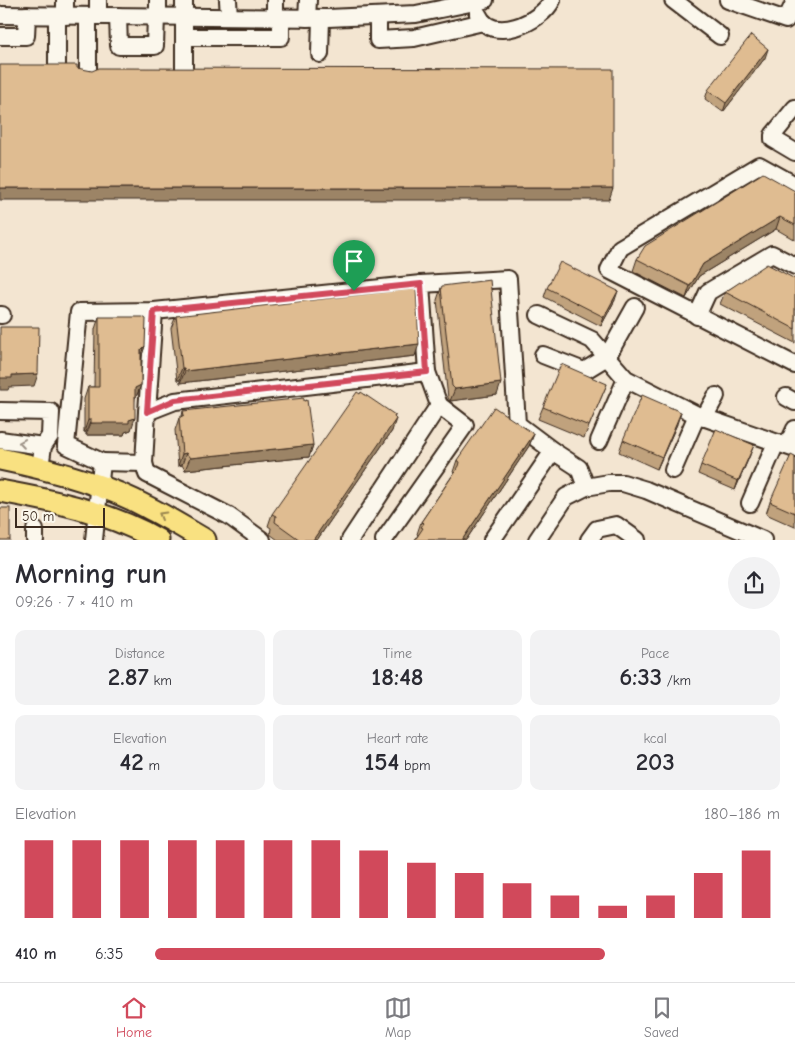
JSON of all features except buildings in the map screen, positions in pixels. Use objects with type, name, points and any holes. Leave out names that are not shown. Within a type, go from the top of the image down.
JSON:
[{"type":"main road","points":[[0,459],[40,468],[98,486],[146,506],[205,540]]},
{"type":"main road","points":[[0,491],[95,512],[134,526],[158,540]]},
{"type":"street","points":[[184,0],[184,70]]},
{"type":"street","points":[[214,37],[228,0]]},
{"type":"street","points":[[184,37],[281,37],[274,0]]},
{"type":"street","points":[[308,0],[314,18],[320,54]]},
{"type":"street","points":[[386,10],[378,40],[414,38],[483,22],[495,30],[507,29],[541,14],[549,8],[552,0]]},
{"type":"street","points":[[673,0],[720,36]]},
{"type":"street","points":[[728,0],[786,20],[795,1]]},
{"type":"street","points":[[0,15],[21,10],[63,10],[95,11],[118,16],[157,11],[184,17],[314,18],[480,1],[483,22]]},
{"type":"street","points":[[430,7],[439,33]]},
{"type":"street","points":[[0,36],[26,36],[21,10]]},
{"type":"street","points":[[57,66],[63,10]]},
{"type":"street","points":[[88,73],[95,11]]},
{"type":"street","points":[[118,16],[119,46],[155,46],[157,11]]},
{"type":"street","points":[[248,17],[248,37]]},
{"type":"street","points":[[795,108],[772,140],[795,152]]},
{"type":"street","points":[[795,185],[759,165],[620,248],[609,270],[795,365]]},
{"type":"street","points":[[696,316],[708,292],[772,254],[795,266]]},
{"type":"street","points":[[144,462],[102,462],[66,445],[78,312],[154,311],[421,284],[508,279],[517,424],[579,468],[586,487]]},
{"type":"street","points":[[384,540],[465,425],[439,404],[427,372],[421,284]]},
{"type":"street","points":[[542,355],[584,371],[607,357],[635,307]]},
{"type":"street","points":[[154,311],[144,462],[147,474],[229,516],[262,540]]},
{"type":"street","points":[[539,315],[592,340],[626,379],[701,417],[786,446]]},
{"type":"street","points":[[147,412],[175,400],[427,372]]},
{"type":"street","points":[[599,441],[626,379]]},
{"type":"street","points":[[673,470],[701,417],[716,396]]},
{"type":"street","points":[[350,540],[439,404]]},
{"type":"street","points":[[0,411],[51,412],[50,436],[43,446],[40,468]]},
{"type":"street","points":[[750,503],[795,430]]},
{"type":"street","points":[[0,440],[43,446]]},
{"type":"street","points":[[492,540],[553,451]]},
{"type":"street","points":[[94,540],[95,512],[102,462]]},
{"type":"street","points":[[537,540],[566,497],[586,487],[622,483],[646,490],[763,540]]},
{"type":"street","points":[[589,540],[597,529],[616,525],[637,540]]},
{"type":"route","points":[[421,284],[427,372],[175,400],[147,412],[154,311],[354,291],[421,284]]}]
